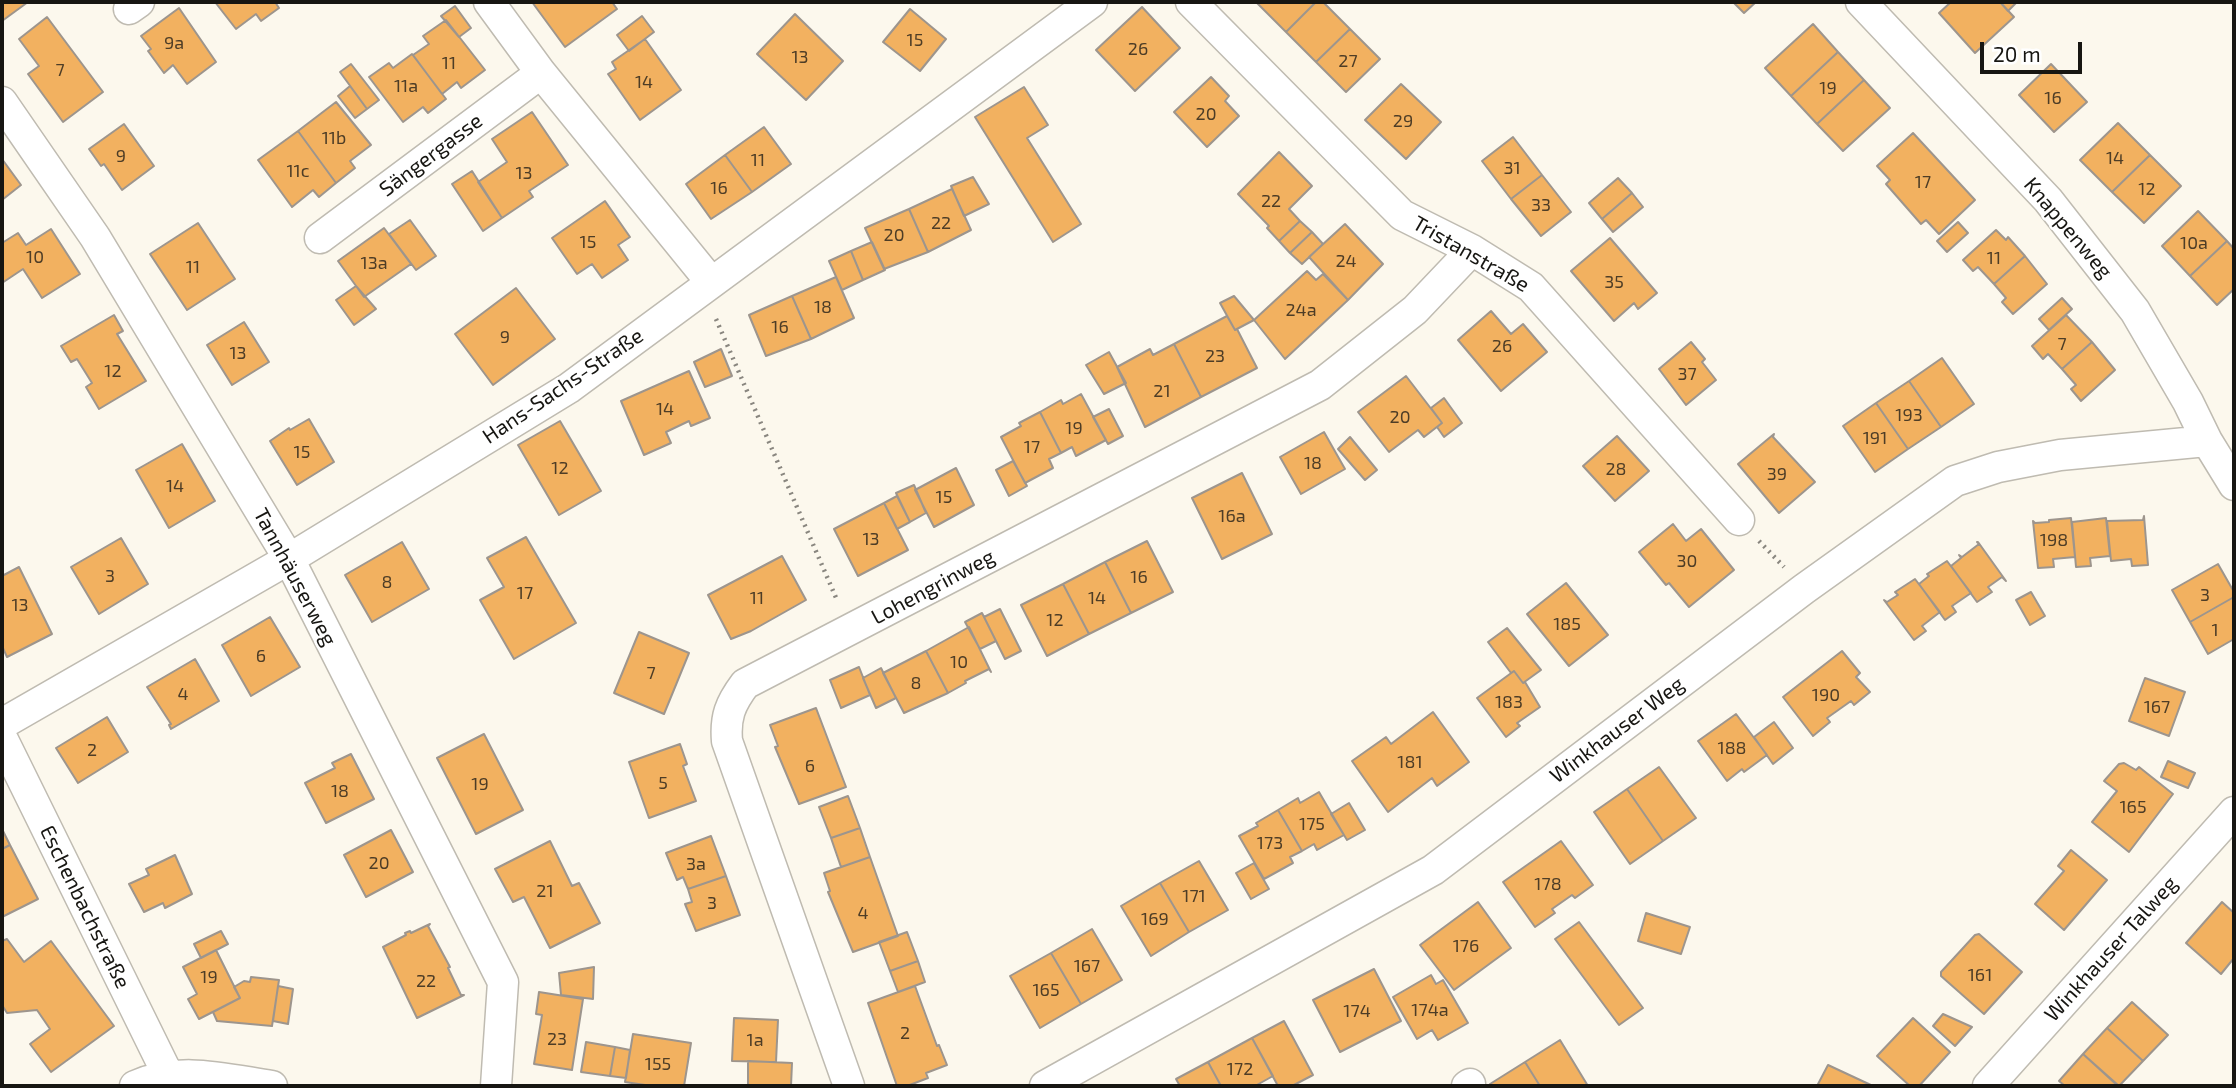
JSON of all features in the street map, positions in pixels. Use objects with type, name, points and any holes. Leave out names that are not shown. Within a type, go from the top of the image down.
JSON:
[{"type":"street","points":[[489,2],[707,286]]},
{"type":"street","name":"Hans-Sachs-Straße","points":[[2,723],[289,559],[569,388],[1092,2]]},
{"type":"street","name":"Tristanstraße","points":[[1191,2],[1402,215],[1472,250],[1531,286],[1739,520]]},
{"type":"street","name":"Knappenweg","points":[[1861,2],[2048,200],[2135,311],[2234,485]]},
{"type":"street","name":"Sängergasse","points":[[320,238],[541,73]]},
{"type":"street","name":"Tannhäuserweg","points":[[2,102],[95,237],[289,559],[503,982],[496,1086]]},
{"type":"street","name":"Lohengrinweg","points":[[849,1086],[727,741],[726,721],[732,702],[745,684],[1320,385],[1416,310],[1472,250]]},
{"type":"street","name":"Winkhauser Weg","points":[[1045,1086],[1433,870],[1804,589],[1955,481],[1998,467],[2060,455],[2207,441]]},
{"type":"street","name":"Eschenbachstraße","points":[[2,738],[167,1076]]},
{"type":"street","name":"Winkhauser Talweg","points":[[1988,1086],[2234,812]]},
{"type":"street","points":[[135,1086],[167,1076],[200,1075],[272,1086]]},
{"type":"path","points":[[707,286],[850,630]]},
{"type":"path","points":[[1739,520],[1804,589]]},
{"type":"building","points":[[2,2],[28,2],[2,21]]},
{"type":"building","points":[[215,2],[275,2],[279,8],[261,21],[256,14],[236,29]]},
{"type":"building","points":[[532,2],[612,2],[617,9],[565,47]]},
{"type":"building","points":[[1256,2],[1316,2],[1286,32]]},
{"type":"building","points":[[1316,2],[1323,2],[1350,29],[1316,62],[1286,32]]},
{"type":"building","points":[[1733,2],[1756,2],[1744,13]]},
{"type":"building","points":[[1951,2],[2000,2],[2014,17],[1975,53],[1939,13]]},
{"type":"building","points":[[2000,2],[2017,2],[2008,11]]},
{"type":"building","points":[[455,6],[471,28],[459,37],[441,16]]},
{"type":"building","points":[[1142,7],[1180,48],[1135,91],[1096,50]]},
{"type":"building","points":[[179,8],[216,62],[187,84],[173,65],[164,73],[141,36]]},
{"type":"building","points":[[910,9],[946,39],[920,71],[883,42]]},
{"type":"building","points":[[795,14],[843,61],[806,100],[757,54]]},
{"type":"building","points":[[642,16],[654,32],[629,51],[617,35]]},
{"type":"building","points":[[47,17],[103,92],[63,122],[28,74],[39,66],[19,39]]},
{"type":"building","points":[[446,20],[485,70],[461,88],[457,82],[442,94],[413,55],[429,44],[423,36]]},
{"type":"building","points":[[1813,24],[1838,52],[1791,96],[1765,68]]},
{"type":"building","points":[[1350,29],[1380,59],[1346,92],[1316,62]]},
{"type":"building","points":[[645,39],[681,90],[640,120],[608,74],[616,69],[612,62]]},
{"type":"building","points":[[1838,52],[1864,80],[1817,124],[1791,96]]},
{"type":"building","points":[[412,54],[446,99],[428,113],[423,107],[403,122],[369,77],[389,63],[393,68]]},
{"type":"building","points":[[351,64],[379,100],[367,109],[340,72]]},
{"type":"building","points":[[2051,64],[2087,102],[2054,132],[2019,95]]},
{"type":"building","points":[[1211,77],[1229,96],[1225,101],[1239,116],[1207,147],[1174,112]]},
{"type":"building","points":[[1864,80],[1890,108],[1843,151],[1817,124]]},
{"type":"building","points":[[1401,84],[1441,122],[1406,159],[1365,120]]},
{"type":"building","points":[[350,86],[367,109],[355,118],[338,96]]},
{"type":"building","points":[[1024,87],[1048,125],[1027,138],[1081,224],[1053,242],[975,117]]},
{"type":"building","points":[[336,102],[371,145],[350,161],[355,168],[336,183],[298,131]]},
{"type":"building","points":[[532,112],[568,165],[529,191],[533,197],[502,218],[478,182],[507,162],[492,139]]},
{"type":"building","points":[[2118,123],[2150,155],[2112,192],[2080,160]]},
{"type":"building","points":[[124,124],[154,166],[122,190],[104,164],[101,166],[89,149]]},
{"type":"building","points":[[764,127],[791,164],[752,192],[725,155]]},
{"type":"building","points":[[298,131],[336,183],[319,197],[313,190],[292,207],[258,160]]},
{"type":"building","points":[[1913,133],[1975,200],[1939,234],[1926,220],[1921,224],[1886,184],[1890,180],[1877,166]]},
{"type":"building","points":[[1513,137],[1542,175],[1511,199],[1482,161]]},
{"type":"building","points":[[1279,152],[1312,186],[1289,209],[1300,221],[1279,241],[1267,228],[1269,226],[1238,194]]},
{"type":"building","points":[[725,155],[752,192],[711,219],[686,184]]},
{"type":"building","points":[[2150,155],[2181,186],[2144,223],[2112,192]]},
{"type":"building","points":[[2,159],[21,185],[2,200]]},
{"type":"building","points":[[472,171],[502,218],[483,231],[452,184]]},
{"type":"building","points":[[1542,175],[1571,212],[1541,236],[1511,199]]},
{"type":"building","points":[[973,177],[989,204],[964,216],[951,186]]},
{"type":"building","points":[[1618,178],[1632,193],[1602,219],[1589,203]]},
{"type":"building","points":[[952,189],[971,230],[928,252],[909,209]]},
{"type":"building","points":[[1632,193],[1643,207],[1613,232],[1602,219]]},
{"type":"building","points":[[605,201],[630,237],[618,245],[628,260],[602,278],[592,264],[577,274],[552,238]]},
{"type":"building","points":[[909,209],[928,252],[884,269],[865,228]]},
{"type":"building","points":[[2198,211],[2227,241],[2190,276],[2162,246]]},
{"type":"building","points":[[410,220],[436,256],[416,270],[389,234]]},
{"type":"building","points":[[1300,221],[1312,232],[1290,253],[1279,241]]},
{"type":"building","points":[[1958,222],[1968,233],[1947,252],[1937,241]]},
{"type":"building","points":[[198,223],[235,279],[187,310],[150,254]]},
{"type":"building","points":[[1345,224],[1383,264],[1348,300],[1309,257]]},
{"type":"building","points":[[384,228],[411,264],[364,297],[338,261]]},
{"type":"building","points":[[51,229],[80,274],[42,298],[23,269],[2,283],[2,243],[18,233],[26,245]]},
{"type":"building","points":[[1996,230],[2006,240],[2008,237],[2025,256],[1994,284],[1978,267],[1973,271],[1963,260]]},
{"type":"building","points":[[1312,232],[1323,244],[1302,264],[1290,253]]},
{"type":"building","points":[[1610,238],[1657,293],[1638,309],[1634,303],[1614,321],[1571,271]]},
{"type":"building","points":[[2227,241],[2234,249],[2234,289],[2217,305],[2190,276]]},
{"type":"building","points":[[872,242],[885,270],[863,280],[851,251]]},
{"type":"building","points":[[851,251],[863,280],[842,290],[829,261]]},
{"type":"building","points":[[2025,256],[2047,284],[2013,314],[2002,302],[2006,298],[1994,284]]},
{"type":"building","points":[[1307,271],[1316,280],[1323,274],[1348,300],[1285,359],[1254,320]]},
{"type":"building","points":[[836,277],[854,318],[811,339],[792,296]]},
{"type":"building","points":[[356,286],[376,309],[354,325],[336,300]]},
{"type":"building","points":[[516,288],[555,339],[493,385],[455,334]]},
{"type":"building","points":[[792,296],[811,339],[766,356],[749,315]]},
{"type":"building","points":[[1234,296],[1254,320],[1235,330],[1220,303]]},
{"type":"building","points":[[2062,298],[2072,309],[2049,330],[2039,319]]},
{"type":"building","points":[[1491,311],[1511,334],[1523,324],[1547,352],[1501,391],[1458,340]]},
{"type":"building","points":[[114,315],[123,331],[117,334],[146,381],[99,409],[86,387],[92,383],[77,359],[71,362],[61,346]]},
{"type":"building","points":[[2066,315],[2092,342],[2062,369],[2048,354],[2043,359],[2032,346]]},
{"type":"building","points":[[1227,316],[1235,330],[1237,329],[1257,368],[1201,397],[1174,344]]},
{"type":"building","points":[[244,322],[269,362],[232,385],[207,345]]},
{"type":"building","points":[[1691,342],[1705,359],[1702,362],[1716,380],[1686,405],[1659,369]]},
{"type":"building","points":[[2092,342],[2115,370],[2081,401],[2071,389],[2076,385],[2062,369]]},
{"type":"building","points":[[1174,344],[1201,397],[1145,427],[1117,367],[1150,349],[1153,355]]},
{"type":"building","points":[[721,349],[732,376],[705,387],[694,362]]},
{"type":"building","points":[[1109,352],[1126,383],[1104,394],[1086,365]]},
{"type":"building","points":[[1942,358],[1974,404],[1941,427],[1909,381]]},
{"type":"building","points":[[689,371],[710,418],[691,426],[689,421],[666,432],[671,443],[644,455],[621,401]]},
{"type":"building","points":[[1406,376],[1442,423],[1424,437],[1418,430],[1389,452],[1358,412]]},
{"type":"building","points":[[1909,381],[1941,427],[1908,449],[1876,403]]},
{"type":"building","points":[[1081,394],[1106,440],[1076,456],[1072,447],[1061,453],[1040,412],[1061,400],[1063,404]]},
{"type":"building","points":[[1444,398],[1462,423],[1444,437],[1437,427],[1442,423],[1431,408]]},
{"type":"building","points":[[1876,403],[1908,449],[1875,472],[1843,426]]},
{"type":"building","points":[[1109,409],[1123,436],[1108,444],[1093,417]]},
{"type":"building","points":[[1040,412],[1061,453],[1049,459],[1053,468],[1025,483],[1001,437]]},
{"type":"building","points":[[309,419],[334,462],[297,485],[270,441]]},
{"type":"building","points":[[560,421],[601,491],[559,515],[518,445]]},
{"type":"building","points":[[1324,432],[1345,469],[1301,494],[1280,457]]},
{"type":"building","points":[[1774,434],[1773,437],[1815,482],[1779,513],[1738,464]]},
{"type":"building","points":[[1617,436],[1649,471],[1615,501],[1583,466]]},
{"type":"building","points":[[1350,437],[1377,470],[1365,480],[1338,449]]},
{"type":"building","points":[[182,444],[215,501],[169,528],[136,470]]},
{"type":"building","points":[[1013,461],[1027,486],[1009,496],[996,470]]},
{"type":"building","points":[[956,468],[974,505],[934,527],[915,490]]},
{"type":"building","points":[[1242,473],[1272,534],[1222,559],[1192,498]]},
{"type":"building","points":[[914,485],[926,513],[910,522],[896,493]]},
{"type":"building","points":[[897,496],[910,522],[897,529],[884,503]]},
{"type":"building","points":[[884,503],[908,550],[858,576],[834,529]]},
{"type":"building","points":[[2144,516],[2148,565],[2132,566],[2131,559],[2111,561],[2107,521],[2143,520]]},
{"type":"building","points":[[2071,518],[2075,557],[2053,559],[2054,567],[2038,568],[2033,521],[2049,522]]},
{"type":"building","points":[[2106,518],[2110,556],[2090,558],[2091,566],[2076,567],[2072,522]]},
{"type":"building","points":[[1673,524],[1686,541],[1701,529],[1734,570],[1689,607],[1669,583],[1666,585],[1639,552]]},
{"type":"building","points":[[526,537],[576,623],[514,659],[480,600],[504,587],[487,558]]},
{"type":"building","points":[[121,538],[148,584],[99,614],[71,567]]},
{"type":"building","points":[[1147,541],[1173,592],[1131,613],[1105,562]]},
{"type":"building","points":[[402,542],[429,589],[372,622],[345,575]]},
{"type":"building","points":[[1978,542],[2006,581],[2002,577],[1988,587],[1992,592],[1977,602],[1951,566],[1961,558],[1959,555],[1962,557],[1979,544]]},
{"type":"building","points":[[782,556],[806,600],[751,631],[731,639],[708,595]]},
{"type":"building","points":[[1947,561],[1971,593],[1952,606],[1956,612],[1945,620],[1919,584],[1929,576],[1927,574]]},
{"type":"building","points":[[1105,562],[1131,613],[1089,634],[1063,584]]},
{"type":"building","points":[[2218,564],[2234,592],[2234,597],[2190,622],[2172,590]]},
{"type":"building","points":[[19,567],[52,634],[7,657],[2,646],[2,576]]},
{"type":"building","points":[[1915,579],[1940,612],[1922,626],[1926,631],[1914,640],[1884,600],[1887,602],[1898,595],[1895,592]]},
{"type":"building","points":[[1566,583],[1608,635],[1569,666],[1527,614]]},
{"type":"building","points":[[1063,584],[1089,634],[1047,656],[1021,605]]},
{"type":"building","points":[[2031,592],[2045,616],[2030,625],[2016,600]]},
{"type":"building","points":[[2234,597],[2234,639],[2208,654],[2190,622]]},
{"type":"building","points":[[1000,609],[1021,651],[1005,659],[984,617]]},
{"type":"building","points":[[982,613],[996,641],[980,649],[965,622]]},
{"type":"building","points":[[270,617],[300,667],[251,696],[222,645]]},
{"type":"building","points":[[969,627],[991,672],[989,669],[948,693],[926,651]]},
{"type":"building","points":[[1507,628],[1541,670],[1523,683],[1514,671],[1511,673],[1488,642]]},
{"type":"building","points":[[639,632],[689,653],[664,714],[614,693]]},
{"type":"building","points":[[926,651],[948,693],[904,713],[883,673]]},
{"type":"building","points":[[1842,651],[1860,673],[1856,677],[1870,692],[1854,705],[1851,701],[1827,718],[1830,722],[1813,736],[1783,697]]},
{"type":"building","points":[[195,659],[219,701],[171,729],[171,724],[147,687]]},
{"type":"building","points":[[859,667],[870,695],[841,708],[830,680]]},
{"type":"building","points":[[881,668],[896,698],[876,708],[863,678]]},
{"type":"building","points":[[1514,671],[1523,683],[1525,682],[1540,707],[1517,723],[1520,726],[1506,737],[1477,698]]},
{"type":"building","points":[[2145,678],[2185,692],[2169,736],[2129,721]]},
{"type":"building","points":[[816,708],[846,787],[799,804],[775,747],[778,746],[770,725]]},
{"type":"building","points":[[1433,712],[1469,762],[1437,786],[1432,778],[1388,812],[1352,761],[1386,737],[1391,744]]},
{"type":"building","points":[[1736,714],[1767,755],[1727,781],[1698,741]]},
{"type":"building","points":[[107,717],[128,752],[78,783],[56,748]]},
{"type":"building","points":[[1774,722],[1793,748],[1773,764],[1754,737]]},
{"type":"building","points":[[484,734],[523,810],[476,834],[437,758]]},
{"type":"building","points":[[680,744],[687,764],[683,766],[696,801],[649,818],[629,762]]},
{"type":"building","points":[[351,754],[374,799],[326,823],[305,783],[335,768],[332,763]]},
{"type":"building","points":[[2168,761],[2195,773],[2188,788],[2161,777]]},
{"type":"building","points":[[2124,763],[2136,770],[2139,767],[2173,794],[2129,852],[2092,822],[2117,791],[2104,781],[2119,764]]},
{"type":"building","points":[[1659,767],[1696,818],[1663,841],[1627,789]]},
{"type":"building","points":[[1627,789],[1663,841],[1630,864],[1594,812]]},
{"type":"building","points":[[1319,792],[1344,835],[1317,850],[1314,844],[1302,851],[1278,810],[1298,798],[1300,803]]},
{"type":"building","points":[[848,796],[860,828],[831,838],[819,807]]},
{"type":"building","points":[[1349,803],[1365,830],[1347,840],[1331,814]]},
{"type":"building","points":[[1278,810],[1302,851],[1290,857],[1293,863],[1264,879],[1239,836],[1258,826],[1256,823]]},
{"type":"building","points":[[860,828],[870,857],[841,867],[831,838]]},
{"type":"building","points":[[2,829],[10,845],[2,849]]},
{"type":"building","points":[[391,830],[413,872],[366,897],[344,855]]},
{"type":"building","points":[[711,836],[726,876],[688,889],[683,877],[677,880],[666,853]]},
{"type":"building","points":[[550,841],[572,886],[579,883],[600,923],[550,948],[524,897],[513,902],[495,869]]},
{"type":"building","points":[[1561,841],[1593,885],[1575,898],[1572,895],[1552,909],[1555,913],[1535,927],[1503,882]]},
{"type":"building","points":[[10,845],[38,899],[2,917],[2,849]]},
{"type":"building","points":[[2071,850],[2107,880],[2064,930],[2035,904],[2064,871],[2058,866]]},
{"type":"building","points":[[175,855],[192,894],[165,908],[163,903],[144,912],[129,884],[149,875],[146,869]]},
{"type":"building","points":[[870,857],[898,936],[853,952],[828,892],[830,891],[824,873]]},
{"type":"building","points":[[1199,861],[1228,910],[1189,932],[1160,883]]},
{"type":"building","points":[[1254,863],[1269,889],[1251,899],[1236,873]]},
{"type":"building","points":[[726,876],[740,915],[696,931],[685,904],[692,902],[688,889]]},
{"type":"building","points":[[1160,883],[1189,932],[1151,956],[1121,906]]},
{"type":"building","points":[[1478,902],[1511,948],[1454,990],[1420,945]]},
{"type":"building","points":[[2222,902],[2234,913],[2234,958],[2221,974],[2186,943]]},
{"type":"building","points":[[1646,913],[1690,927],[1681,954],[1638,941]]},
{"type":"building","points":[[1579,922],[1643,1008],[1619,1025],[1555,939]]},
{"type":"building","points":[[430,924],[428,926],[450,967],[448,968],[461,995],[464,995],[417,1018],[383,947],[406,935],[405,933]]},
{"type":"building","points":[[1092,929],[1122,980],[1081,1004],[1051,953]]},
{"type":"building","points":[[221,931],[228,944],[201,958],[194,944]]},
{"type":"building","points":[[907,932],[918,961],[890,971],[879,942]]},
{"type":"building","points":[[1979,934],[2022,972],[1984,1014],[1941,976],[1941,972],[1975,935]]},
{"type":"building","points":[[7,939],[24,962],[51,941],[114,1026],[51,1072],[30,1044],[50,1029],[37,1010],[7,1013],[2,1005],[2,941]]},
{"type":"building","points":[[216,950],[240,998],[199,1019],[188,999],[197,994],[183,967]]},
{"type":"building","points":[[1051,953],[1081,1004],[1040,1028],[1010,976]]},
{"type":"building","points":[[918,961],[925,982],[898,992],[890,971]]},
{"type":"building","points":[[594,967],[593,999],[561,995],[559,973]]},
{"type":"building","points":[[1374,969],[1401,1021],[1340,1052],[1313,1000]]},
{"type":"building","points":[[1431,975],[1436,984],[1443,980],[1468,1023],[1438,1040],[1432,1030],[1417,1039],[1393,997]]},
{"type":"building","points":[[251,977],[279,980],[272,1026],[217,1021],[213,1012],[240,998],[234,987],[244,981],[250,982]]},
{"type":"building","points":[[278,986],[293,989],[288,1024],[273,1021]]},
{"type":"building","points":[[915,986],[937,1046],[939,1045],[947,1065],[926,1073],[928,1078],[907,1086],[897,1086],[868,1003]]},
{"type":"building","points":[[539,992],[583,999],[572,1070],[534,1064],[542,1015],[536,1014]]},
{"type":"building","points":[[2132,1002],[2168,1035],[2143,1061],[2107,1028]]},
{"type":"building","points":[[1943,1014],[1972,1027],[1955,1046],[1933,1026]]},
{"type":"building","points":[[734,1018],[778,1020],[776,1062],[732,1061]]},
{"type":"building","points":[[1913,1018],[1950,1052],[1919,1086],[1910,1086],[1877,1056]]},
{"type":"building","points":[[1284,1021],[1313,1075],[1292,1086],[1278,1086],[1252,1038]]},
{"type":"building","points":[[2107,1028],[2143,1061],[2119,1086],[2083,1054]]},
{"type":"building","points":[[633,1034],[691,1043],[684,1086],[652,1086],[625,1082]]},
{"type":"building","points":[[1252,1038],[1273,1076],[1255,1086],[1221,1086],[1208,1062]]},
{"type":"building","points":[[1560,1040],[1588,1086],[1540,1086],[1525,1062]]},
{"type":"building","points":[[586,1042],[615,1047],[610,1076],[581,1072]]},
{"type":"building","points":[[615,1047],[630,1050],[626,1078],[610,1076]]},
{"type":"building","points":[[2083,1054],[2118,1086],[2065,1086],[2059,1081]]},
{"type":"building","points":[[748,1061],[792,1063],[791,1086],[748,1086]]},
{"type":"building","points":[[1208,1062],[1221,1086],[1180,1086],[1176,1079]]},
{"type":"building","points":[[1525,1062],[1540,1086],[1491,1086],[1490,1084]]},
{"type":"building","points":[[1828,1065],[1873,1086],[1817,1086]]}]
